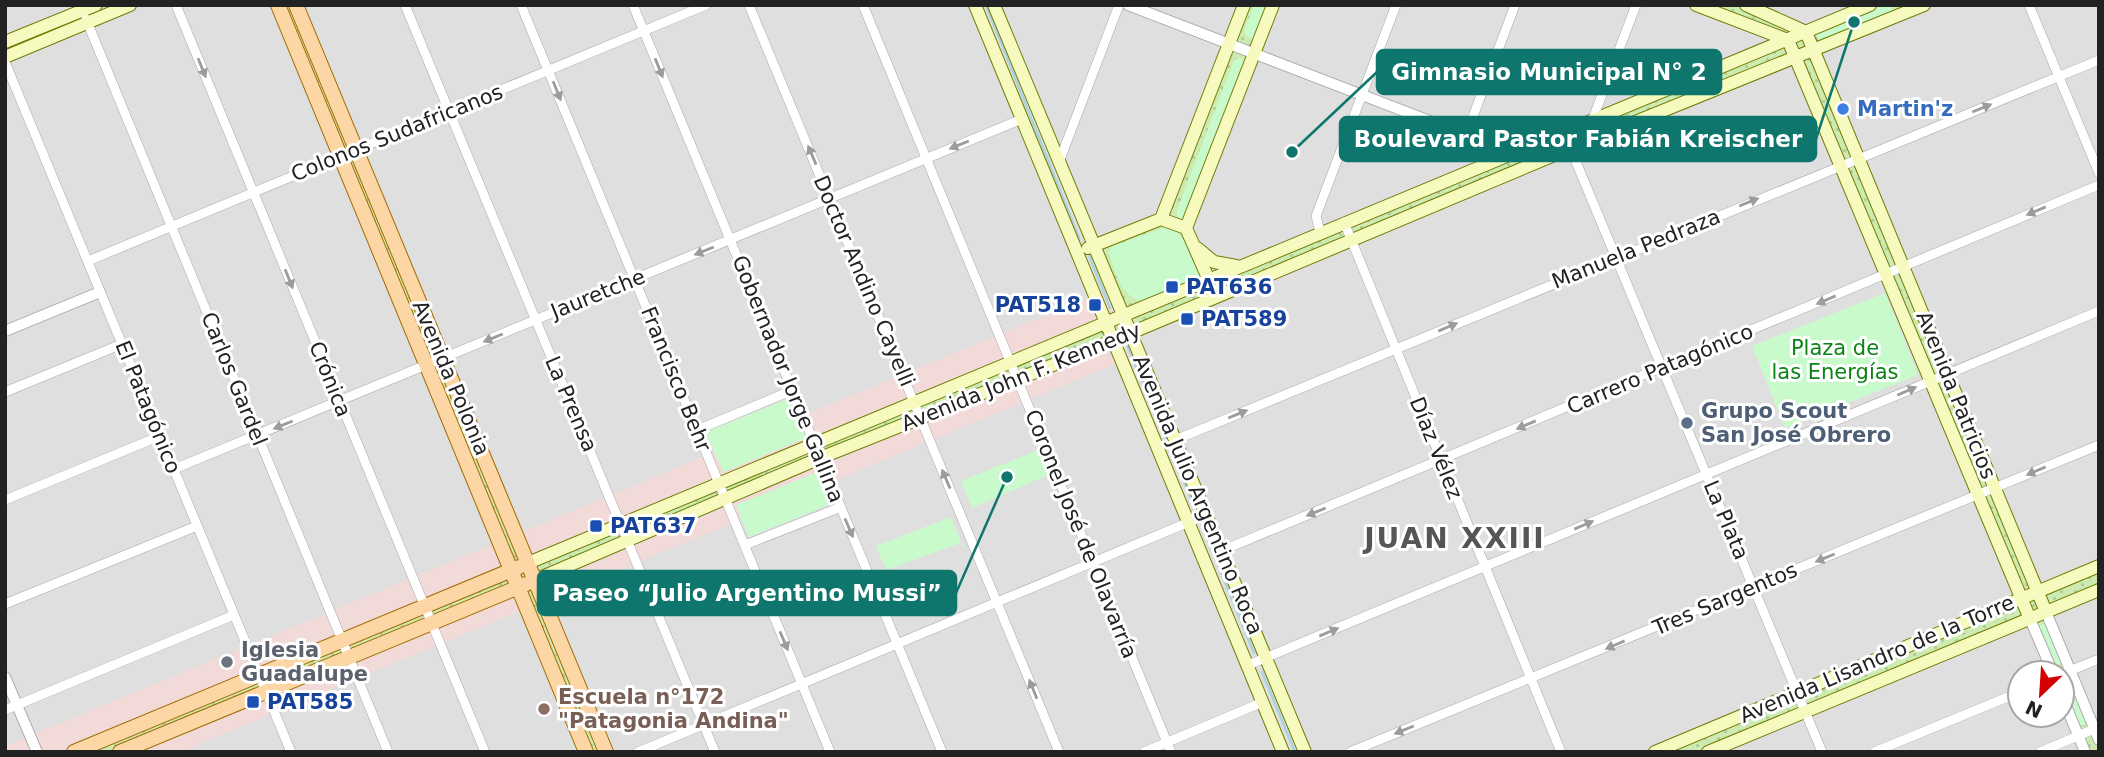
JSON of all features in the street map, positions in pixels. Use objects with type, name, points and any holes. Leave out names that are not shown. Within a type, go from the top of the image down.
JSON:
[{"type":"main road","points":[[5,59],[96,5]]},
{"type":"main road","points":[[5,43],[83,13],[130,5]]},
{"type":"main road","name":"Avenida Polonia","points":[[278,5],[586,752]]},
{"type":"main road","name":"Avenida Polonia","points":[[296,5],[606,752]]},
{"type":"main road","name":"Avenida Julio Argentino Roca","points":[[975,5],[1283,752]]},
{"type":"main road","name":"Avenida Julio Argentino Roca","points":[[994,5],[1305,752]]},
{"type":"main road","points":[[1161,219],[1244,5]]},
{"type":"main road","points":[[1199,303],[1208,278],[1186,228],[1273,5]]},
{"type":"main road","points":[[1696,5],[1788,40]]},
{"type":"main road","name":"Avenida John F. Kennedy","points":[[74,752],[620,523],[1124,316],[1236,266],[1870,5]]},
{"type":"main road","name":"Avenida John F. Kennedy","points":[[120,752],[432,624],[820,458],[1017,380],[1571,148],[1924,5]]},
{"type":"main road","points":[[1752,6],[1806,32]]},
{"type":"main road","name":"Avenida Patricios","points":[[1806,32],[2046,612]]},
{"type":"main road","name":"Avenida Patricios","points":[[1788,40],[2030,619]]},
{"type":"main road","points":[[1077,252],[1161,219],[1186,228]]},
{"type":"main road","points":[[1193,244],[1213,262],[1236,266]]},
{"type":"main road","name":"Avenida Lisandro de la Torre","points":[[1655,752],[2099,566]]},
{"type":"main road","name":"Avenida Lisandro de la Torre","points":[[1708,752],[2099,590]]},
{"type":"street","name":"Crónica","points":[[176,5],[485,752]]},
{"type":"street","name":"La Prensa","points":[[405,5],[715,752]]},
{"type":"street","name":"Francisco Behr","points":[[521,5],[830,752]]},
{"type":"street","name":"Gobernador Jorge Gallina","points":[[633,5],[942,752]]},
{"type":"street","name":"Colonos Sudafricanos","points":[[88,261],[706,5]]},
{"type":"street","name":"Doctor Andino Cayelli","points":[[749,5],[1059,752]]},
{"type":"street","name":"Coronel José de Olavarría","points":[[863,5],[1169,747]]},
{"type":"street","points":[[1058,164],[1119,5]]},
{"type":"street","points":[[1128,5],[1513,153]]},
{"type":"street","points":[[1320,232],[1316,216],[1396,5]]},
{"type":"street","points":[[1466,135],[1514,5]]},
{"type":"street","points":[[1592,121],[1636,5]]},
{"type":"street","points":[[2029,5],[2099,173]]},
{"type":"street","points":[[1749,26],[1752,6]]},
{"type":"street","name":"Carlos Gardel","points":[[83,13],[388,752]]},
{"type":"street","name":"El Patagónico","points":[[5,59],[291,752]]},
{"type":"street","name":"Manuela Pedraza","points":[[1175,440],[2099,60]]},
{"type":"street","name":"Jauretche","points":[[174,469],[1022,120]]},
{"type":"street","name":"La Plata","points":[[1564,133],[1822,752]]},
{"type":"street","name":"Carrero Patagónico","points":[[1221,551],[2099,185]]},
{"type":"street","name":"Díaz Vélez","points":[[1344,222],[1561,752]]},
{"type":"street","points":[[5,331],[100,292]]},
{"type":"street","points":[[1248,665],[2099,311]]},
{"type":"street","points":[[5,392],[122,344]]},
{"type":"street","points":[[697,430],[793,390]]},
{"type":"street","points":[[5,500],[160,436]]},
{"type":"street","name":"Tres Sargentos","points":[[1350,752],[1532,680],[2099,445]]},
{"type":"street","points":[[745,545],[841,507]]},
{"type":"street","points":[[638,752],[1206,515]]},
{"type":"street","points":[[5,604],[197,526]]},
{"type":"street","name":"Avenida Patricios","points":[[2046,612],[2061,659]]},
{"type":"street","points":[[5,710],[234,615]]},
{"type":"street","name":"Avenida Patricios","points":[[2030,619],[2047,659]]},
{"type":"street","points":[[2076,669],[2099,659]]},
{"type":"street","points":[[5,677],[37,752]]},
{"type":"street","name":"Avenida Patricios","points":[[2076,691],[2096,728],[2099,740]]},
{"type":"street","points":[[1874,752],[2006,698]]},
{"type":"street","points":[[1144,752],[1169,747],[1263,702]]},
{"type":"street","points":[[2040,752],[2096,728]]},
{"type":"street","points":[[2076,729],[2085,752]]},
{"type":"shaded area","points":[[5,5],[2099,5],[2099,752],[5,752]]},
{"type":"shaded area","points":[[1104,291],[1130,358],[180,752],[5,752],[5,746]]},
{"type":"green space","points":[[278,5],[296,5],[528,563],[1123,316],[1094,246],[1161,218],[1244,5],[1273,5],[1186,228],[1208,278],[1787,40],[1696,5],[1746,5],[1802,28],[1870,5],[1924,5],[1814,49],[2037,592],[2099,566],[2099,590],[2046,612],[2065,659],[2047,659],[2030,619],[1708,752],[1655,752],[2021,599],[1795,57],[535,580],[606,752],[586,752],[518,587],[120,752],[74,752],[511,570]]},
{"type":"green space","points":[[1254,5],[1269,5],[1254,40],[1246,36],[1244,31]]},
{"type":"green space","points":[[1883,5],[1890,5],[1892,11],[1819,41],[1815,33]]},
{"type":"green space","points":[[1241,58],[1245,63],[1187,217],[1180,219],[1176,213],[1233,63],[1235,59]]},
{"type":"green space","points":[[1165,227],[1185,240],[1203,278],[1165,296],[1144,300],[1135,298],[1127,293],[1121,284],[1108,253],[1111,247]]},
{"type":"green space","name":"Plaza de las Energías","points":[[1885,293],[1918,375],[1785,428],[1752,346]]},
{"type":"green space","points":[[790,398],[806,438],[723,472],[706,432]]},
{"type":"green space","points":[[1043,448],[1053,473],[972,508],[961,481]]},
{"type":"green space","points":[[820,471],[833,503],[749,537],[736,505]]},
{"type":"green space","points":[[951,517],[961,543],[886,570],[876,546]]},
{"type":"green space","points":[[2045,623],[2061,659],[2052,659],[2038,626]]},
{"type":"green space","points":[[2076,684],[2099,740],[2099,752],[2085,752],[2076,729]]},
{"type":"green space","points":[[2076,695],[2088,724],[2079,726],[2076,719]]},
{"type":"waterway","points":[[986,5],[1079,238]]},
{"type":"waterway","points":[[1089,255],[1110,308]]},
{"type":"waterway","points":[[1127,345],[1193,504]]},
{"type":"waterway","points":[[1203,528],[1254,653]]},
{"type":"waterway","points":[[1262,672],[1295,752]]},
{"type":"place","name":"Boulevard Pastor Fabián Kreischer","points":[[1854,22]]},
{"type":"place","name":"Martin'z","points":[[1843,109]]},
{"type":"place","name":"Gimnasio Municipal N° 2","points":[[1292,152]]},
{"type":"place","name":"PAT636","points":[[1172,287]]},
{"type":"place","name":"PAT518","points":[[1095,305]]},
{"type":"place","name":"PAT589","points":[[1187,319]]},
{"type":"place","name":"Grupo Scout San José Obrero","points":[[1687,423]]},
{"type":"place","name":"Paseo “Julio Argentino Mussi”","points":[[1007,477]]},
{"type":"place","name":"PAT637","points":[[596,526]]},
{"type":"place","name":"Iglesia Guadalupe","points":[[227,662]]},
{"type":"place","name":"PAT585","points":[[253,702]]},
{"type":"place","name":"Escuela n°172 \"Patagonia Andina\"","points":[[544,709]]},
{"type":"district","name":"JUAN XXIII","points":[[1455,538]]}]
